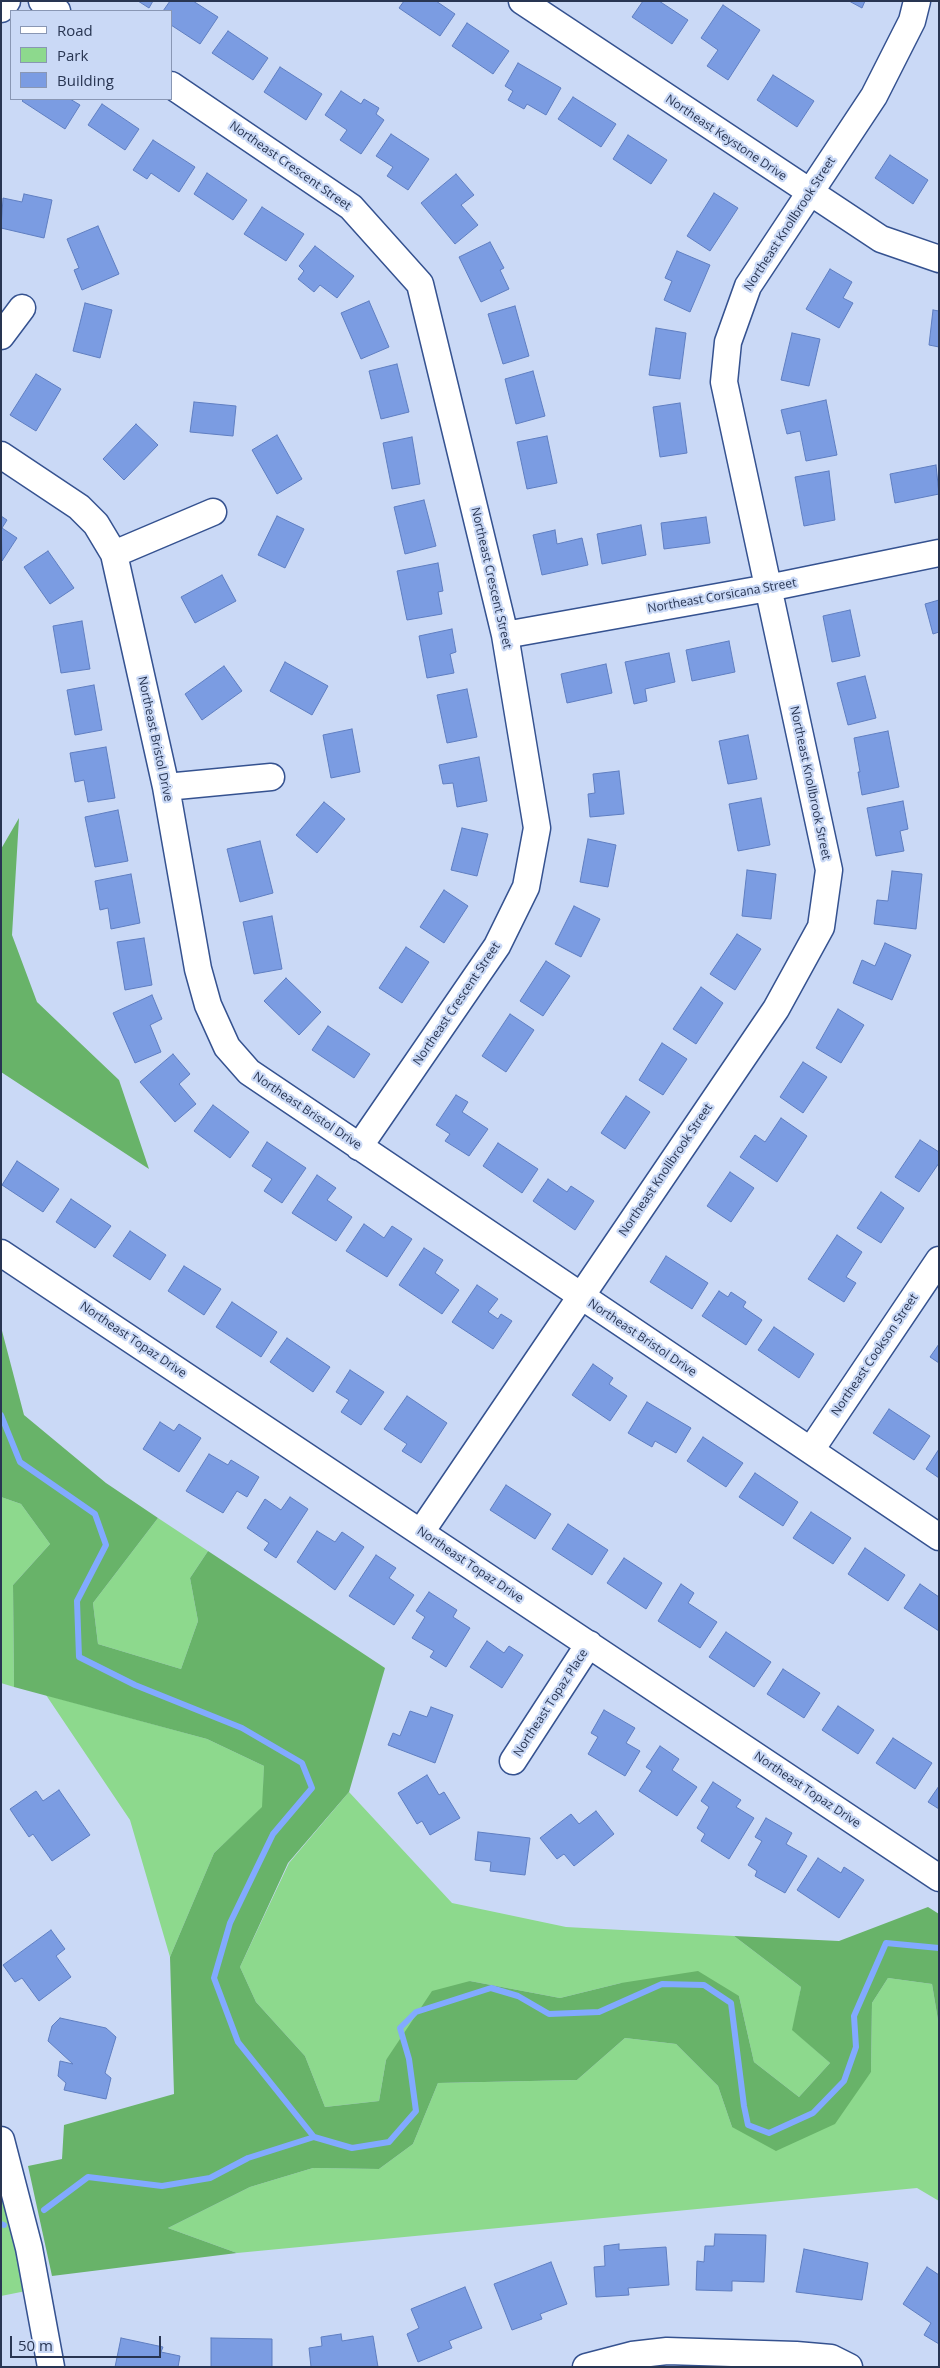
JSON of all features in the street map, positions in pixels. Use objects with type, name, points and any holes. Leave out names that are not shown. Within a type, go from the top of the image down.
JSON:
[{"type":"street","points":[[1,9],[7,1]]},
{"type":"street","points":[[42,1],[56,10]]},
{"type":"street","name":"Northeast Keystone Drive","points":[[522,1],[881,239],[939,259]]},
{"type":"street","name":"Northeast Knollbrook Street","points":[[421,1532],[776,1009],[821,928],[829,870],[724,382],[727,350],[736,314],[748,286],[874,96],[912,21],[917,1]]},
{"type":"street","name":"Northeast Crescent Street","points":[[172,86],[351,207],[420,284],[504,634],[537,828],[526,887],[497,946],[359,1147]]},
{"type":"street","points":[[1,336],[22,308]]},
{"type":"street","name":"Northeast Bristol Drive","points":[[1,455],[79,507],[96,524],[114,554],[166,787],[198,969],[208,1005],[227,1047],[250,1072],[939,1537]]},
{"type":"street","points":[[114,554],[214,512]]},
{"type":"street","name":"Northeast Corsicana Street","points":[[504,634],[768,588],[939,554]]},
{"type":"street","points":[[166,787],[271,777]]},
{"type":"street","name":"Northeast Topaz Drive","points":[[1,1252],[939,1878]]},
{"type":"street","name":"Northeast Cookson Street","points":[[811,1450],[939,1260]]},
{"type":"street","name":"Northeast Topaz Place","points":[[514,1762],[589,1644]]},
{"type":"street","points":[[1,2140],[29,2248],[51,2367]]},
{"type":"street","points":[[586,2367],[632,2355],[667,2350],[701,2359],[830,2358],[849,2367]]},
{"type":"green space","points":[[19,818],[12,935],[37,1002],[119,1080],[149,1169],[1,1072],[1,849]]},
{"type":"green space","points":[[1,1327],[24,1415],[106,1483],[158,1518],[93,1603],[98,1644],[181,1669],[198,1621],[190,1578],[208,1551],[385,1668],[349,1792],[288,1863],[240,1967],[256,2002],[305,2056],[325,2107],[379,2101],[386,2060],[432,1991],[470,1981],[560,1998],[621,1983],[698,1971],[739,1996],[754,2062],[799,2097],[830,2063],[792,2030],[801,1987],[734,1936],[839,1941],[928,1907],[939,1914],[939,2026],[932,1984],[888,1978],[872,2003],[871,2072],[835,2124],[776,2151],[732,2127],[718,2086],[676,2044],[625,2038],[577,2080],[438,2083],[413,2144],[379,2169],[313,2168],[250,2187],[168,2228],[237,2253],[52,2276],[28,2166],[62,2159],[64,2125],[174,2094],[170,1957],[214,1853],[262,1807],[264,1766],[207,1739],[14,1687],[13,1585],[50,1544],[21,1504],[1,1497]]},
{"type":"green space","points":[[1,1497],[21,1504],[50,1544],[13,1585],[14,1687],[1,1683]]},
{"type":"green space","points":[[158,1518],[208,1551],[190,1578],[198,1621],[181,1669],[98,1644],[93,1603]]},
{"type":"green space","points":[[46,1695],[207,1739],[264,1766],[263,1807],[214,1853],[170,1957],[130,1820]]},
{"type":"green space","points":[[349,1792],[452,1903],[566,1927],[734,1936],[801,1987],[793,2030],[830,2063],[799,2097],[754,2062],[739,1996],[621,1983],[560,1998],[470,1981],[386,2060],[379,2101],[325,2107],[305,2056],[256,2002],[240,1967],[289,1863]]},
{"type":"green space","points":[[888,1978],[932,1984],[939,2026],[939,2201],[917,2188],[237,2253],[168,2228],[250,2187],[313,2168],[379,2169],[413,2144],[438,2083],[577,2080],[625,2038],[676,2044],[718,2086],[732,2127],[871,2072],[872,2003]]},
{"type":"green space","points":[[1,2171],[26,2291],[1,2296]]},
{"type":"building","points":[[138,1],[153,1],[149,8]]},
{"type":"building","points":[[170,1],[193,1],[218,17],[200,44],[172,26],[172,10],[164,10]]},
{"type":"building","points":[[404,1],[436,1],[455,14],[440,36],[399,8]]},
{"type":"building","points":[[643,1],[659,1],[688,20],[672,44],[632,17]]},
{"type":"building","points":[[849,1],[865,1],[862,8]]},
{"type":"building","points":[[723,5],[760,30],[728,80],[707,66],[718,50],[701,38]]},
{"type":"building","points":[[467,23],[509,51],[493,74],[452,46]]},
{"type":"building","points":[[228,31],[268,58],[253,80],[212,53]]},
{"type":"building","points":[[518,63],[561,88],[546,115],[527,104],[524,109],[508,100],[513,91],[505,86]]},
{"type":"building","points":[[280,67],[322,94],[306,120],[264,92]]},
{"type":"building","points":[[773,75],[814,101],[797,127],[757,100]]},
{"type":"building","points":[[341,91],[361,104],[364,99],[379,108],[376,114],[384,120],[361,154],[340,140],[347,130],[325,115]]},
{"type":"building","points":[[573,97],[616,124],[601,147],[558,119]]},
{"type":"building","points":[[72,100],[80,105],[65,129],[22,101]]},
{"type":"building","points":[[102,104],[139,129],[125,150],[88,125]]},
{"type":"building","points":[[391,134],[429,159],[408,190],[387,176],[393,167],[376,156]]},
{"type":"building","points":[[628,135],[667,160],[651,184],[613,159]]},
{"type":"building","points":[[153,140],[195,167],[179,192],[151,173],[147,179],[133,170]]},
{"type":"building","points":[[890,155],[928,180],[913,204],[875,178]]},
{"type":"building","points":[[207,173],[247,200],[233,220],[194,194]]},
{"type":"building","points":[[456,174],[474,195],[461,205],[478,225],[455,244],[421,203]]},
{"type":"building","points":[[714,193],[738,208],[710,251],[687,236]]},
{"type":"building","points":[[24,194],[52,200],[44,238],[1,228],[3,198],[22,202]]},
{"type":"building","points":[[262,207],[304,234],[286,261],[244,234]]},
{"type":"building","points":[[98,226],[119,274],[82,290],[74,270],[79,268],[67,239]]},
{"type":"building","points":[[490,242],[504,268],[500,270],[509,289],[481,302],[459,257]]},
{"type":"building","points":[[315,246],[354,276],[337,298],[320,285],[314,292],[298,279],[304,271],[299,266]]},
{"type":"building","points":[[677,251],[710,265],[690,312],[664,300],[672,281],[665,278]]},
{"type":"building","points":[[830,269],[852,282],[843,298],[853,303],[839,328],[806,309]]},
{"type":"building","points":[[369,301],[389,347],[361,359],[341,313]]},
{"type":"building","points":[[85,303],[112,310],[100,358],[73,351]]},
{"type":"building","points":[[515,306],[529,356],[503,364],[488,314]]},
{"type":"building","points":[[933,310],[939,311],[939,347],[929,345]]},
{"type":"building","points":[[656,328],[686,333],[680,379],[649,375]]},
{"type":"building","points":[[792,333],[820,339],[809,386],[781,380]]},
{"type":"building","points":[[397,364],[409,412],[381,419],[369,371]]},
{"type":"building","points":[[533,371],[545,416],[516,424],[505,379]]},
{"type":"building","points":[[36,374],[61,389],[36,431],[10,415]]},
{"type":"building","points":[[826,400],[837,455],[806,461],[800,431],[787,434],[781,410]]},
{"type":"building","points":[[194,402],[236,406],[233,436],[190,432]]},
{"type":"building","points":[[680,403],[687,453],[660,457],[653,407]]},
{"type":"building","points":[[136,424],[158,445],[124,480],[103,459]]},
{"type":"building","points":[[277,435],[302,479],[277,494],[252,450]]},
{"type":"building","points":[[547,436],[557,483],[527,489],[517,442]]},
{"type":"building","points":[[412,437],[420,484],[392,489],[383,443]]},
{"type":"building","points":[[936,465],[939,494],[895,503],[890,474]]},
{"type":"building","points":[[829,471],[835,520],[804,526],[795,477]]},
{"type":"building","points":[[424,500],[436,546],[405,554],[394,507]]},
{"type":"building","points":[[1,516],[7,520],[2,528],[17,538],[2,561]]},
{"type":"building","points":[[277,516],[304,529],[285,568],[258,555]]},
{"type":"building","points":[[706,517],[710,543],[664,549],[661,523]]},
{"type":"building","points":[[641,525],[646,555],[602,564],[597,534]]},
{"type":"building","points":[[555,530],[557,544],[582,538],[588,565],[542,575],[533,535]]},
{"type":"building","points":[[48,551],[74,588],[50,604],[24,567]]},
{"type":"building","points":[[438,563],[443,591],[438,592],[442,614],[407,620],[397,571]]},
{"type":"building","points":[[222,575],[236,601],[195,623],[181,597]]},
{"type":"building","points":[[939,600],[939,632],[933,634],[925,604]]},
{"type":"building","points":[[850,610],[860,656],[832,662],[823,616]]},
{"type":"building","points":[[82,621],[90,669],[61,673],[53,626]]},
{"type":"building","points":[[452,629],[456,652],[450,654],[454,673],[427,678],[419,636]]},
{"type":"building","points":[[729,641],[735,672],[692,681],[686,650]]},
{"type":"building","points":[[669,653],[675,682],[645,689],[647,701],[634,704],[625,662]]},
{"type":"building","points":[[285,662],[328,686],[312,715],[270,691]]},
{"type":"building","points":[[606,664],[612,693],[567,703],[561,674]]},
{"type":"building","points":[[224,666],[242,691],[202,720],[185,694]]},
{"type":"building","points":[[865,676],[876,718],[848,725],[837,683]]},
{"type":"building","points":[[94,685],[102,730],[75,735],[67,690]]},
{"type":"building","points":[[467,689],[477,737],[447,743],[437,695]]},
{"type":"building","points":[[352,729],[360,772],[331,778],[323,735]]},
{"type":"building","points":[[888,731],[899,787],[862,795],[854,738]]},
{"type":"building","points":[[748,735],[757,779],[728,784],[719,741]]},
{"type":"building","points":[[106,747],[115,798],[88,802],[84,780],[75,782],[70,753]]},
{"type":"building","points":[[479,757],[487,801],[457,807],[453,783],[443,784],[439,765]]},
{"type":"building","points":[[619,771],[624,814],[590,817],[588,794],[595,793],[593,774]]},
{"type":"building","points":[[761,798],[770,845],[738,851],[729,804]]},
{"type":"building","points":[[903,801],[908,829],[900,831],[904,851],[876,856],[867,808]]},
{"type":"building","points":[[324,802],[345,819],[317,853],[296,835]]},
{"type":"building","points":[[118,810],[128,861],[95,867],[85,817]]},
{"type":"building","points":[[462,828],[488,834],[477,876],[451,870]]},
{"type":"building","points":[[588,839],[616,845],[608,887],[580,882]]},
{"type":"building","points":[[260,841],[273,893],[240,902],[227,849]]},
{"type":"building","points":[[747,870],[776,874],[771,919],[742,916]]},
{"type":"building","points":[[892,871],[922,874],[916,929],[874,924],[877,900],[888,901]]},
{"type":"building","points":[[131,874],[140,923],[111,929],[108,908],[100,910],[95,881]]},
{"type":"building","points":[[444,890],[468,906],[444,943],[420,927]]},
{"type":"building","points":[[574,906],[600,919],[581,957],[555,944]]},
{"type":"building","points":[[272,916],[282,969],[254,974],[243,922]]},
{"type":"building","points":[[737,934],[761,949],[735,990],[710,974]]},
{"type":"building","points":[[144,938],[152,985],[125,990],[117,942]]},
{"type":"building","points":[[885,943],[911,955],[892,1000],[853,983],[862,960],[875,966]]},
{"type":"building","points":[[406,947],[429,962],[402,1003],[379,988]]},
{"type":"building","points":[[546,961],[570,976],[543,1016],[520,1001]]},
{"type":"building","points":[[286,978],[321,1012],[299,1035],[264,1001]]},
{"type":"building","points":[[701,987],[723,1003],[696,1044],[673,1029]]},
{"type":"building","points":[[152,995],[162,1019],[150,1025],[161,1052],[135,1063],[113,1013]]},
{"type":"building","points":[[838,1009],[864,1025],[841,1063],[816,1048]]},
{"type":"building","points":[[510,1014],[534,1030],[506,1072],[482,1056]]},
{"type":"building","points":[[328,1026],[370,1054],[354,1078],[312,1050]]},
{"type":"building","points":[[662,1043],[687,1059],[663,1095],[639,1080]]},
{"type":"building","points":[[173,1054],[190,1074],[179,1084],[196,1104],[175,1122],[140,1082]]},
{"type":"building","points":[[803,1062],[827,1077],[803,1113],[780,1097]]},
{"type":"building","points":[[456,1095],[468,1102],[462,1112],[488,1129],[469,1156],[445,1141],[450,1134],[436,1125]]},
{"type":"building","points":[[626,1096],[650,1112],[625,1149],[601,1133]]},
{"type":"building","points":[[213,1105],[249,1132],[230,1158],[194,1131]]},
{"type":"building","points":[[781,1118],[807,1136],[777,1182],[740,1157],[755,1135],[765,1142]]},
{"type":"building","points":[[920,1140],[939,1152],[939,1163],[919,1192],[895,1177]]},
{"type":"building","points":[[267,1142],[306,1168],[282,1203],[264,1191],[272,1179],[252,1166]]},
{"type":"building","points":[[498,1143],[538,1169],[522,1193],[483,1166]]},
{"type":"building","points":[[17,1161],[59,1189],[43,1212],[2,1185]]},
{"type":"building","points":[[730,1172],[754,1188],[731,1222],[707,1206]]},
{"type":"building","points":[[317,1175],[336,1188],[327,1200],[352,1217],[336,1241],[292,1213]]},
{"type":"building","points":[[548,1179],[567,1192],[571,1186],[594,1201],[575,1230],[533,1201]]},
{"type":"building","points":[[881,1192],[904,1208],[881,1243],[857,1228]]},
{"type":"building","points":[[71,1199],[111,1226],[95,1248],[56,1222]]},
{"type":"building","points":[[364,1224],[384,1238],[392,1226],[412,1239],[387,1277],[346,1251]]},
{"type":"building","points":[[130,1231],[166,1255],[150,1280],[113,1256]]},
{"type":"building","points":[[837,1235],[862,1252],[846,1277],[856,1283],[844,1302],[808,1279]]},
{"type":"building","points":[[424,1248],[443,1260],[435,1273],[459,1290],[442,1314],[399,1285]]},
{"type":"building","points":[[666,1256],[708,1283],[692,1309],[650,1282]]},
{"type":"building","points":[[184,1266],[221,1289],[204,1315],[168,1291]]},
{"type":"building","points":[[477,1285],[498,1299],[488,1312],[498,1319],[501,1314],[512,1321],[493,1349],[452,1322]]},
{"type":"building","points":[[719,1291],[728,1297],[731,1292],[746,1302],[743,1307],[762,1320],[746,1345],[702,1316]]},
{"type":"building","points":[[232,1302],[277,1332],[261,1357],[216,1327]]},
{"type":"building","points":[[774,1327],[814,1354],[799,1378],[758,1350]]},
{"type":"building","points":[[287,1338],[330,1367],[313,1392],[270,1362]]},
{"type":"building","points":[[939,1344],[939,1363],[930,1357]]},
{"type":"building","points":[[593,1364],[613,1378],[609,1384],[627,1396],[610,1421],[572,1395]]},
{"type":"building","points":[[350,1370],[384,1392],[361,1425],[341,1412],[349,1400],[336,1392]]},
{"type":"building","points":[[407,1396],[447,1423],[421,1463],[402,1451],[407,1444],[384,1429]]},
{"type":"building","points":[[647,1402],[691,1428],[676,1453],[655,1441],[652,1447],[628,1433]]},
{"type":"building","points":[[889,1409],[930,1436],[914,1460],[873,1433]]},
{"type":"building","points":[[160,1422],[174,1431],[179,1424],[201,1438],[179,1472],[143,1449]]},
{"type":"building","points":[[703,1437],[743,1463],[726,1487],[687,1461]]},
{"type":"building","points":[[939,1449],[939,1478],[926,1469]]},
{"type":"building","points":[[209,1454],[228,1465],[231,1460],[259,1477],[247,1497],[237,1491],[223,1513],[186,1491]]},
{"type":"building","points":[[755,1473],[798,1502],[783,1526],[739,1497]]},
{"type":"building","points":[[506,1485],[551,1514],[535,1539],[490,1510]]},
{"type":"building","points":[[290,1497],[308,1509],[276,1558],[264,1550],[269,1543],[247,1528],[265,1499],[281,1510]]},
{"type":"building","points":[[811,1512],[851,1538],[833,1564],[793,1538]]},
{"type":"building","points":[[568,1524],[608,1550],[592,1575],[552,1549]]},
{"type":"building","points":[[317,1531],[335,1542],[342,1532],[364,1547],[335,1590],[297,1562]]},
{"type":"building","points":[[865,1548],[905,1575],[888,1601],[848,1574]]},
{"type":"building","points":[[376,1555],[396,1568],[389,1578],[414,1595],[394,1625],[349,1596]]},
{"type":"building","points":[[624,1558],[662,1583],[646,1609],[607,1583]]},
{"type":"building","points":[[681,1584],[694,1593],[688,1603],[717,1622],[700,1648],[658,1621]]},
{"type":"building","points":[[920,1584],[939,1597],[939,1631],[904,1608]]},
{"type":"building","points":[[429,1592],[457,1610],[453,1617],[470,1628],[446,1667],[430,1657],[434,1651],[412,1638],[425,1617],[416,1611]]},
{"type":"building","points":[[726,1632],[771,1662],[754,1687],[709,1657]]},
{"type":"building","points":[[487,1641],[504,1653],[509,1646],[523,1655],[502,1688],[470,1667]]},
{"type":"building","points":[[783,1669],[820,1693],[804,1718],[767,1694]]},
{"type":"building","points":[[838,1706],[874,1730],[858,1754],[822,1730]]},
{"type":"building","points":[[431,1707],[453,1715],[435,1763],[388,1745],[393,1733],[400,1736],[410,1711],[427,1717]]},
{"type":"building","points":[[604,1710],[635,1728],[626,1743],[640,1751],[625,1776],[588,1754],[598,1737],[591,1733]]},
{"type":"building","points":[[893,1738],[932,1763],[915,1789],[876,1763]]},
{"type":"building","points":[[660,1746],[679,1759],[672,1770],[697,1787],[677,1816],[639,1791],[652,1771],[646,1767]]},
{"type":"building","points":[[427,1775],[439,1795],[444,1792],[460,1818],[430,1835],[422,1821],[417,1824],[398,1793]]},
{"type":"building","points":[[713,1782],[741,1800],[736,1807],[754,1818],[729,1859],[701,1841],[705,1834],[697,1828],[709,1807],[701,1801]]},
{"type":"building","points":[[939,1786],[939,1809],[928,1802]]},
{"type":"building","points":[[59,1790],[90,1835],[52,1861],[33,1834],[29,1837],[10,1809],[36,1791],[43,1801]]},
{"type":"building","points":[[596,1811],[614,1834],[574,1866],[564,1854],[557,1859],[540,1838],[571,1814],[579,1824]]},
{"type":"building","points":[[766,1818],[792,1833],[786,1844],[807,1856],[785,1893],[755,1876],[757,1871],[748,1865],[762,1841],[755,1837]]},
{"type":"building","points":[[478,1832],[530,1838],[525,1875],[490,1871],[491,1862],[475,1860]]},
{"type":"building","points":[[818,1858],[841,1873],[844,1867],[864,1880],[839,1918],[797,1890]]},
{"type":"building","points":[[51,1930],[65,1949],[56,1956],[71,1977],[39,2001],[22,1978],[15,1982],[3,1965]]},
{"type":"building","points":[[60,2018],[106,2028],[116,2037],[105,2073],[111,2078],[106,2099],[64,2090],[66,2083],[58,2076],[60,2061],[73,2064],[48,2041],[52,2026]]},
{"type":"building","points":[[715,2234],[766,2235],[764,2282],[732,2281],[732,2291],[696,2290],[697,2261],[704,2262],[705,2246],[714,2246]]},
{"type":"building","points":[[619,2244],[619,2250],[666,2247],[669,2285],[628,2288],[629,2295],[596,2297],[594,2267],[605,2266],[604,2246]]},
{"type":"building","points":[[804,2249],[868,2263],[862,2300],[796,2292]]},
{"type":"building","points":[[551,2262],[567,2304],[540,2314],[542,2319],[512,2330],[494,2284]]},
{"type":"building","points":[[927,2267],[939,2275],[939,2344],[924,2335],[931,2323],[903,2304]]},
{"type":"building","points":[[465,2287],[482,2328],[449,2341],[452,2348],[418,2362],[407,2334],[419,2328],[411,2309]]},
{"type":"building","points":[[341,2334],[342,2341],[373,2336],[378,2367],[311,2367],[309,2348],[322,2346],[321,2337]]},
{"type":"building","points":[[121,2338],[163,2347],[161,2352],[180,2356],[178,2367],[115,2367]]},
{"type":"building","points":[[211,2338],[272,2339],[272,2367],[211,2367]]},
{"type":"waterway","points":[[1,1415],[20,1462],[95,1514],[106,1545],[77,1601],[79,1657],[135,1685],[242,1728],[302,1763],[312,1788],[273,1834],[230,1923],[214,1978],[238,2042],[314,2137],[352,2148],[389,2142],[416,2111],[409,2059],[400,2028],[416,2012],[491,1988],[518,1996],[549,2014],[599,2012],[662,1984],[704,1985],[731,2003],[748,2125],[769,2133],[813,2113],[844,2081],[856,2047],[854,2016],[886,1943],[939,1948]]},
{"type":"waterway","points":[[44,2210],[88,2177],[162,2186],[210,2178],[248,2158],[314,2137]]}]
